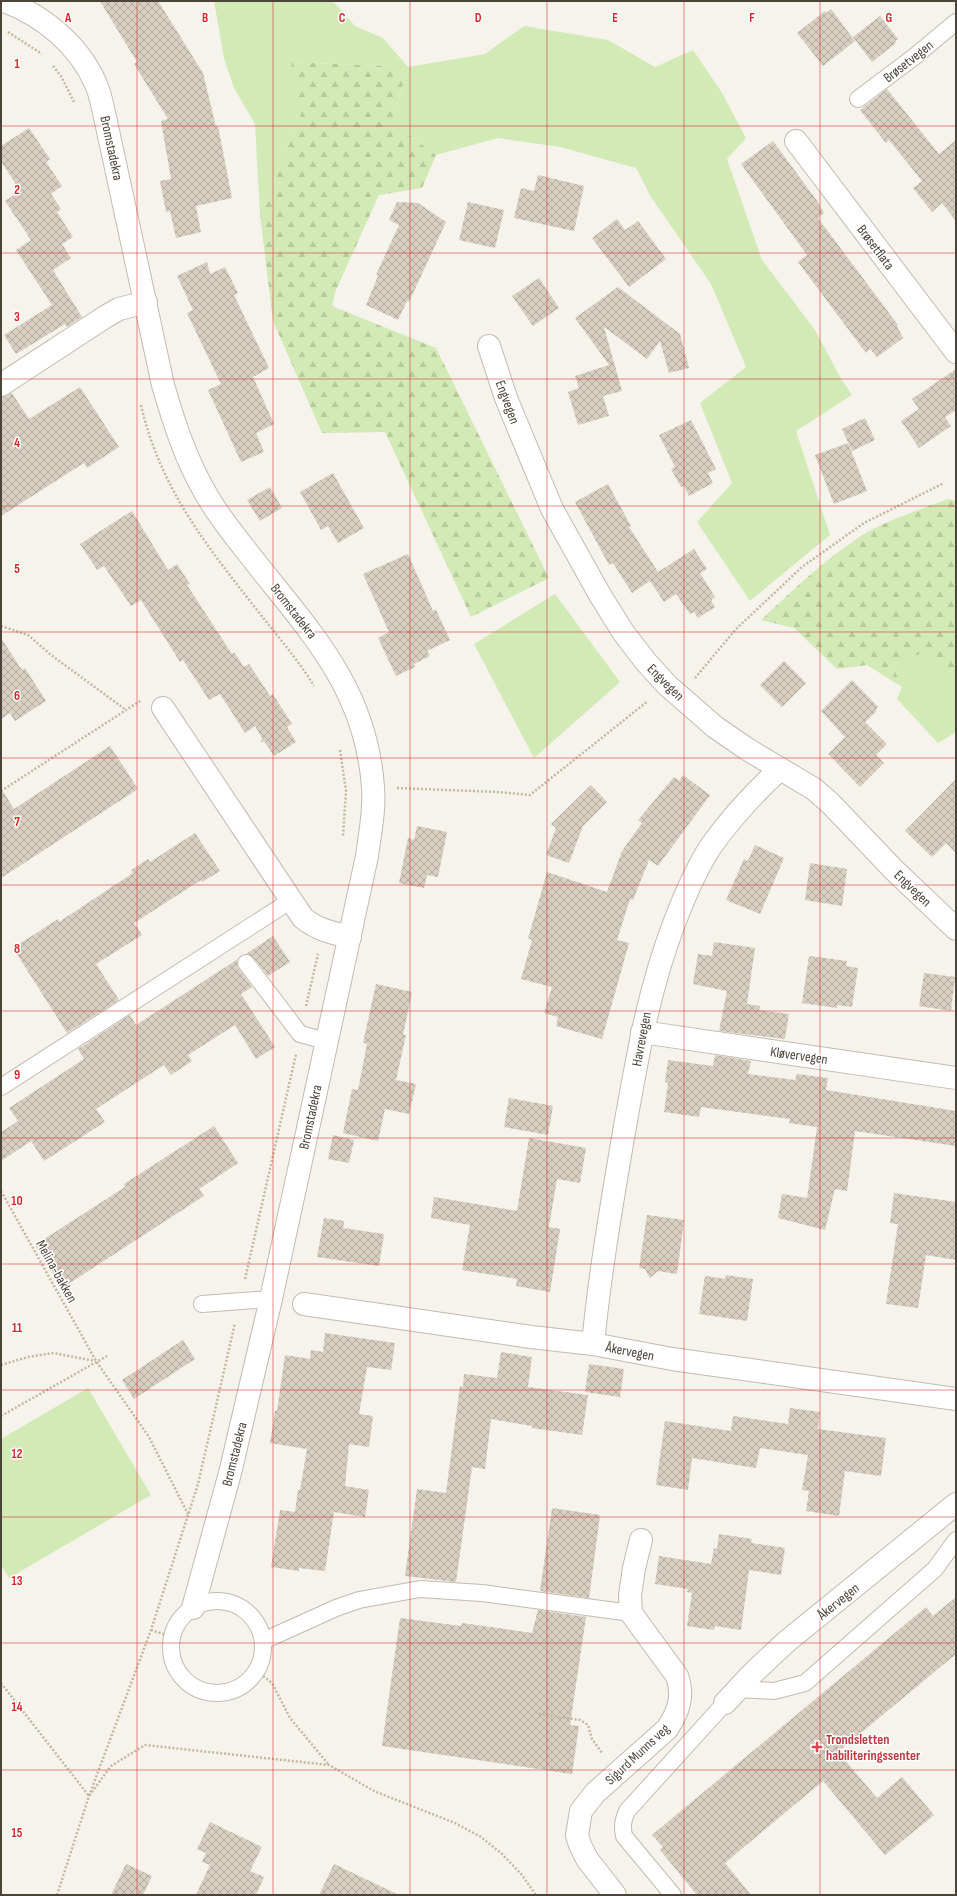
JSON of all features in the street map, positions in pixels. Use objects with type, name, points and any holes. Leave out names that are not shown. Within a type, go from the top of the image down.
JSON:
[{"type":"street","name":"Bromstadekra","points":[[4,1],[18,6],[39,9],[82,60],[95,81],[104,108],[163,385],[174,424],[187,458],[206,494],[224,522],[316,639],[349,691],[360,720],[373,787],[372,820],[367,856],[271,1299],[230,1473],[193,1608]]},
{"type":"street","name":"Brøsetflata","points":[[796,141],[956,352]]},
{"type":"street","points":[[1,385],[105,317],[120,309],[146,302]]},
{"type":"street","name":"Engvegen","points":[[489,346],[506,398],[552,509],[600,595],[623,632],[646,662],[673,691],[716,727],[779,770],[814,789],[831,804],[894,870],[956,929]]},
{"type":"street","points":[[163,708],[290,901],[303,918],[313,926],[350,937]]},
{"type":"street","name":"Havrevegen","points":[[593,1344],[598,1286],[605,1241],[642,1032],[650,994],[665,947],[687,890],[711,847],[734,816],[779,770]]},
{"type":"street","name":"Kløvervegen","points":[[642,1032],[956,1078]]},
{"type":"street","name":"Åkervegen","points":[[304,1304],[531,1337],[593,1344],[672,1359],[956,1399]]},
{"type":"street","name":"Åkervegen","points":[[732,1696],[752,1674],[786,1642],[956,1504]]},
{"type":"street","points":[[631,1613],[630,1595],[641,1540]]},
{"type":"street","name":"Sigurd Munns veg","points":[[615,1895],[587,1859],[580,1845],[577,1835],[581,1812],[595,1792],[667,1729],[675,1717],[681,1697],[681,1687],[677,1676],[631,1613]]},
{"type":"lane","name":"Brøsetvegen","points":[[858,99],[914,57],[956,22]]},
{"type":"lane","points":[[1,1087],[290,901]]},
{"type":"lane","points":[[246,963],[300,1034],[327,1041]]},
{"type":"lane","points":[[202,1304],[271,1299]]},
{"type":"lane","points":[[673,1895],[624,1836],[622,1828],[623,1819],[627,1811],[732,1696],[774,1692],[805,1683],[935,1569],[956,1540]]},
{"type":"lane","points":[[263,1641],[341,1606],[385,1594],[420,1589],[482,1593],[631,1613]]},
{"type":"lane","name":"Bromstadekra","points":[[223,1601],[238,1606],[250,1614],[259,1627],[263,1641],[263,1657],[257,1671],[248,1682],[235,1690],[222,1694],[207,1692],[194,1687],[183,1678],[175,1666],[171,1652],[172,1637],[180,1621],[193,1608],[207,1602],[223,1601]]},
{"type":"path","points":[[373,787],[498,792],[530,795],[673,691],[802,567],[864,523],[944,483]]},
{"type":"path","points":[[1,626],[28,635],[51,655],[126,710]]},
{"type":"path","points":[[1,791],[138,702],[145,700],[157,703],[163,708]]},
{"type":"path","name":"Melina-bakken","points":[[1,1191],[96,1361],[148,1437],[188,1515]]},
{"type":"path","points":[[1,1365],[28,1357],[53,1353],[96,1361]]},
{"type":"path","points":[[1,1416],[107,1356]]},
{"type":"path","points":[[151,1630],[172,1637]]},
{"type":"path","points":[[257,1671],[272,1683],[290,1718],[329,1766],[374,1791],[455,1823],[481,1837],[502,1854],[522,1875],[536,1895]]},
{"type":"path","points":[[1,1683],[89,1796],[111,1766],[145,1745],[329,1766]]},
{"type":"path","points":[[539,1714],[580,1720],[584,1722],[588,1725],[592,1739],[599,1750],[619,1771]]},
{"type":"green space","points":[[214,1],[333,1],[355,26],[383,38],[408,67],[292,62],[301,114],[260,215],[255,124],[234,88],[224,58]]},
{"type":"green space","points":[[524,26],[608,40],[655,67],[693,50],[721,91],[746,138],[727,159],[762,260],[815,330],[840,377],[852,395],[796,431],[830,535],[750,601],[697,522],[732,483],[700,403],[746,367],[711,284],[651,197],[636,168],[560,147],[498,138],[436,155],[392,122],[408,67],[485,54]]},
{"type":"green space","points":[[291,62],[408,67],[392,122],[436,155],[422,188],[379,195],[336,290],[332,306],[436,348],[549,578],[471,617],[385,432],[322,433],[273,321],[260,215],[301,114]]},
{"type":"green space","points":[[948,499],[956,501],[956,684],[920,654],[892,664],[902,687],[867,665],[837,669],[794,628],[761,620],[822,565],[847,545],[892,520]]},
{"type":"green space","points":[[555,594],[620,682],[534,758],[474,644]]},
{"type":"green space","points":[[920,653],[956,684],[956,732],[938,743],[897,699],[902,687],[892,664]]},
{"type":"green space","points":[[88,1388],[151,1495],[9,1578],[1,1565],[1,1439]]},
{"type":"building","points":[[100,1],[158,1],[203,73],[216,127],[218,126],[232,198],[196,206],[201,232],[176,238],[170,211],[166,212],[160,181],[171,179],[161,121],[168,119],[134,64],[137,62]]},
{"type":"building","points":[[831,9],[855,41],[823,66],[797,33],[825,11],[827,13]]},
{"type":"building","points":[[880,16],[898,39],[895,41],[896,43],[872,62],[853,37]]},
{"type":"building","points":[[887,89],[939,154],[956,140],[956,221],[942,203],[932,212],[913,188],[922,181],[889,140],[886,143],[860,110]]},
{"type":"building","points":[[29,128],[50,159],[46,162],[62,186],[51,194],[61,209],[57,212],[73,237],[62,244],[71,258],[53,270],[82,317],[67,327],[65,324],[16,354],[4,335],[52,305],[16,250],[31,240],[5,201],[20,191],[1,161],[1,146]]},
{"type":"building","points":[[773,141],[818,202],[824,213],[818,218],[898,325],[897,326],[903,338],[877,357],[870,349],[866,353],[798,262],[807,255],[741,164]]},
{"type":"building","points":[[538,175],[584,186],[574,231],[514,218],[521,188],[534,191]]},
{"type":"building","points":[[397,202],[418,203],[446,222],[409,302],[407,301],[398,320],[366,305],[378,276],[376,275],[399,225],[389,220]]},
{"type":"building","points":[[468,202],[504,210],[495,248],[459,240]]},
{"type":"building","points":[[617,219],[625,230],[638,221],[666,259],[629,287],[592,238]]},
{"type":"building","points":[[207,262],[210,274],[225,267],[238,293],[234,295],[269,368],[253,377],[274,424],[256,433],[264,452],[241,462],[208,390],[221,384],[187,313],[193,310],[177,276]]},
{"type":"building","points":[[539,278],[559,308],[533,326],[512,296]]},
{"type":"building","points":[[618,287],[680,334],[689,368],[669,373],[660,341],[647,359],[604,327],[622,391],[603,396],[609,416],[578,425],[568,392],[579,388],[575,376],[609,365],[575,318]]},
{"type":"building","points":[[956,369],[956,410],[945,417],[951,426],[919,448],[901,421],[919,409],[912,399]]},
{"type":"building","points":[[80,387],[119,447],[87,468],[84,463],[1,516],[1,397],[12,393],[29,419]]},
{"type":"building","points":[[865,418],[875,440],[852,451],[842,429]]},
{"type":"building","points":[[691,420],[716,469],[708,473],[713,483],[689,496],[684,486],[681,487],[671,469],[675,467],[659,435]]},
{"type":"building","points":[[848,443],[867,491],[834,504],[815,455]]},
{"type":"building","points":[[333,473],[364,528],[338,543],[328,526],[321,530],[300,492]]},
{"type":"building","points":[[608,484],[631,526],[629,527],[658,572],[694,549],[707,569],[700,573],[715,597],[711,600],[715,607],[698,618],[694,612],[690,614],[676,594],[664,602],[650,581],[632,593],[613,563],[609,565],[575,502]]},
{"type":"building","points":[[270,487],[282,508],[260,521],[247,500]]},
{"type":"building","points":[[132,511],[168,570],[177,564],[190,584],[187,585],[232,654],[234,652],[244,667],[249,664],[271,697],[272,693],[292,724],[287,727],[296,742],[274,756],[264,741],[261,743],[262,738],[255,726],[245,733],[220,694],[209,700],[183,660],[180,662],[141,600],[131,606],[104,566],[97,570],[80,544]]},
{"type":"building","points":[[408,554],[433,611],[436,610],[450,640],[427,651],[430,656],[414,664],[415,667],[396,676],[378,638],[389,632],[363,574]]},
{"type":"building","points":[[1,638],[22,670],[25,668],[46,701],[15,721],[10,713],[1,719]]},
{"type":"building","points":[[784,661],[806,683],[782,707],[760,685]]},
{"type":"building","points":[[852,680],[878,707],[875,710],[877,711],[865,722],[887,744],[876,755],[884,763],[860,787],[828,754],[845,737],[821,711]]},
{"type":"building","points":[[110,746],[138,789],[1,878],[1,788],[14,809]]},
{"type":"building","points":[[683,775],[710,795],[658,866],[649,860],[633,900],[630,899],[617,940],[629,943],[602,1039],[556,1026],[558,1017],[544,1013],[552,987],[521,979],[532,940],[528,939],[547,872],[607,892],[622,851],[642,823],[638,820],[674,777],[679,781]]},
{"type":"building","points":[[956,779],[956,853],[946,843],[932,857],[905,831]]},
{"type":"building","points":[[591,785],[607,802],[583,826],[569,863],[546,855],[556,828],[551,824]]},
{"type":"building","points":[[417,826],[447,832],[438,877],[427,875],[424,888],[399,883],[408,838],[414,840]]},
{"type":"building","points":[[195,833],[220,871],[202,882],[201,880],[134,923],[142,935],[96,964],[119,1000],[67,1033],[13,948],[58,919],[59,922],[133,873],[131,870],[148,859],[150,862]]},
{"type":"building","points":[[755,845],[784,858],[760,914],[726,900],[744,859],[748,861]]},
{"type":"building","points":[[810,863],[847,869],[842,906],[805,900]]},
{"type":"building","points":[[273,936],[290,962],[268,976],[253,957],[246,954]]},
{"type":"building","points":[[714,942],[755,948],[747,1004],[760,1006],[759,1010],[789,1014],[785,1039],[719,1031],[727,991],[693,984],[698,954],[712,956]]},
{"type":"building","points":[[809,956],[847,961],[846,966],[858,968],[852,1007],[837,1005],[837,1008],[802,1003]]},
{"type":"building","points":[[238,959],[238,968],[252,987],[241,994],[275,1047],[256,1059],[235,1025],[188,1055],[192,1061],[171,1075],[164,1065],[96,1109],[105,1122],[44,1161],[31,1141],[1,1161],[1,1132],[18,1121],[9,1108],[84,1059],[78,1049],[130,1015],[136,1025]]},
{"type":"building","points":[[924,973],[955,977],[951,1011],[919,1006]]},
{"type":"building","points":[[376,984],[412,992],[403,1035],[406,1035],[396,1080],[416,1084],[409,1114],[385,1109],[378,1141],[343,1133],[352,1089],[358,1090],[367,1044],[363,1043]]},
{"type":"building","points":[[715,1055],[751,1061],[748,1074],[795,1080],[797,1074],[828,1078],[826,1090],[956,1111],[956,1146],[855,1131],[847,1191],[835,1189],[825,1230],[778,1218],[782,1194],[807,1198],[817,1127],[789,1123],[790,1119],[701,1107],[699,1117],[664,1112],[668,1083],[665,1082],[668,1060],[713,1066]]},
{"type":"building","points":[[509,1098],[553,1106],[548,1135],[504,1127]]},
{"type":"building","points":[[214,1126],[238,1163],[199,1189],[204,1196],[62,1288],[35,1245],[125,1187],[124,1184]]},
{"type":"building","points":[[333,1135],[354,1140],[349,1163],[328,1159]]},
{"type":"building","points":[[529,1138],[586,1148],[580,1183],[557,1179],[549,1227],[560,1229],[550,1292],[516,1286],[517,1279],[462,1270],[470,1225],[431,1218],[434,1197],[517,1211]]},
{"type":"building","points":[[894,1193],[956,1202],[956,1260],[926,1255],[918,1308],[886,1304],[898,1224],[890,1223]]},
{"type":"building","points":[[647,1215],[684,1220],[677,1274],[658,1271],[650,1278],[645,1269],[639,1268]]},
{"type":"building","points":[[324,1218],[344,1221],[343,1228],[384,1234],[379,1266],[317,1257]]},
{"type":"building","points":[[726,1275],[753,1279],[747,1321],[699,1314],[705,1276],[725,1279]]},
{"type":"building","points":[[325,1333],[395,1343],[391,1370],[367,1367],[359,1414],[373,1416],[369,1447],[349,1444],[345,1486],[369,1490],[365,1517],[334,1512],[325,1571],[299,1568],[299,1571],[271,1567],[280,1510],[295,1512],[307,1449],[270,1443],[275,1411],[277,1411],[285,1355],[310,1359],[311,1350],[323,1352]]},
{"type":"building","points":[[183,1340],[195,1359],[134,1399],[122,1380]]},
{"type":"building","points":[[501,1352],[532,1357],[528,1387],[588,1395],[582,1435],[532,1428],[532,1426],[491,1419],[485,1469],[472,1467],[456,1582],[405,1576],[417,1489],[446,1493],[460,1386],[463,1387],[464,1374],[497,1378]]},
{"type":"building","points":[[589,1364],[624,1369],[620,1397],[585,1392]]},
{"type":"building","points":[[790,1408],[820,1412],[818,1429],[886,1438],[881,1476],[845,1471],[839,1516],[806,1511],[809,1491],[802,1490],[808,1455],[760,1448],[756,1468],[692,1458],[688,1490],[656,1485],[665,1421],[731,1431],[733,1416],[788,1424]]},
{"type":"building","points":[[552,1508],[600,1515],[589,1598],[540,1591]]},
{"type":"building","points":[[719,1534],[752,1539],[751,1543],[785,1548],[781,1575],[749,1570],[741,1630],[715,1626],[714,1630],[687,1626],[692,1593],[687,1592],[688,1589],[655,1584],[659,1556],[711,1564],[714,1548],[717,1549]]},
{"type":"building","name":"Trondsletten habiliteringssenter","points":[[956,1597],[956,1654],[838,1752],[877,1798],[902,1777],[934,1815],[885,1855],[823,1781],[725,1863],[751,1895],[697,1895],[660,1850],[663,1847],[652,1835],[926,1607],[933,1616]]},
{"type":"building","points":[[538,1610],[586,1617],[570,1725],[579,1726],[572,1774],[382,1746],[400,1618],[461,1626],[462,1623],[532,1633]]},
{"type":"building","points":[[210,1822],[262,1847],[250,1871],[264,1877],[256,1895],[196,1895],[210,1865],[202,1862],[206,1853],[197,1849]]},
{"type":"building","points":[[126,1864],[152,1876],[143,1895],[111,1895]]},
{"type":"building","points":[[334,1864],[399,1895],[319,1895]]},
{"type":"place","name":"Trondsletten habiliteringssenter","points":[[817,1747]]}]
